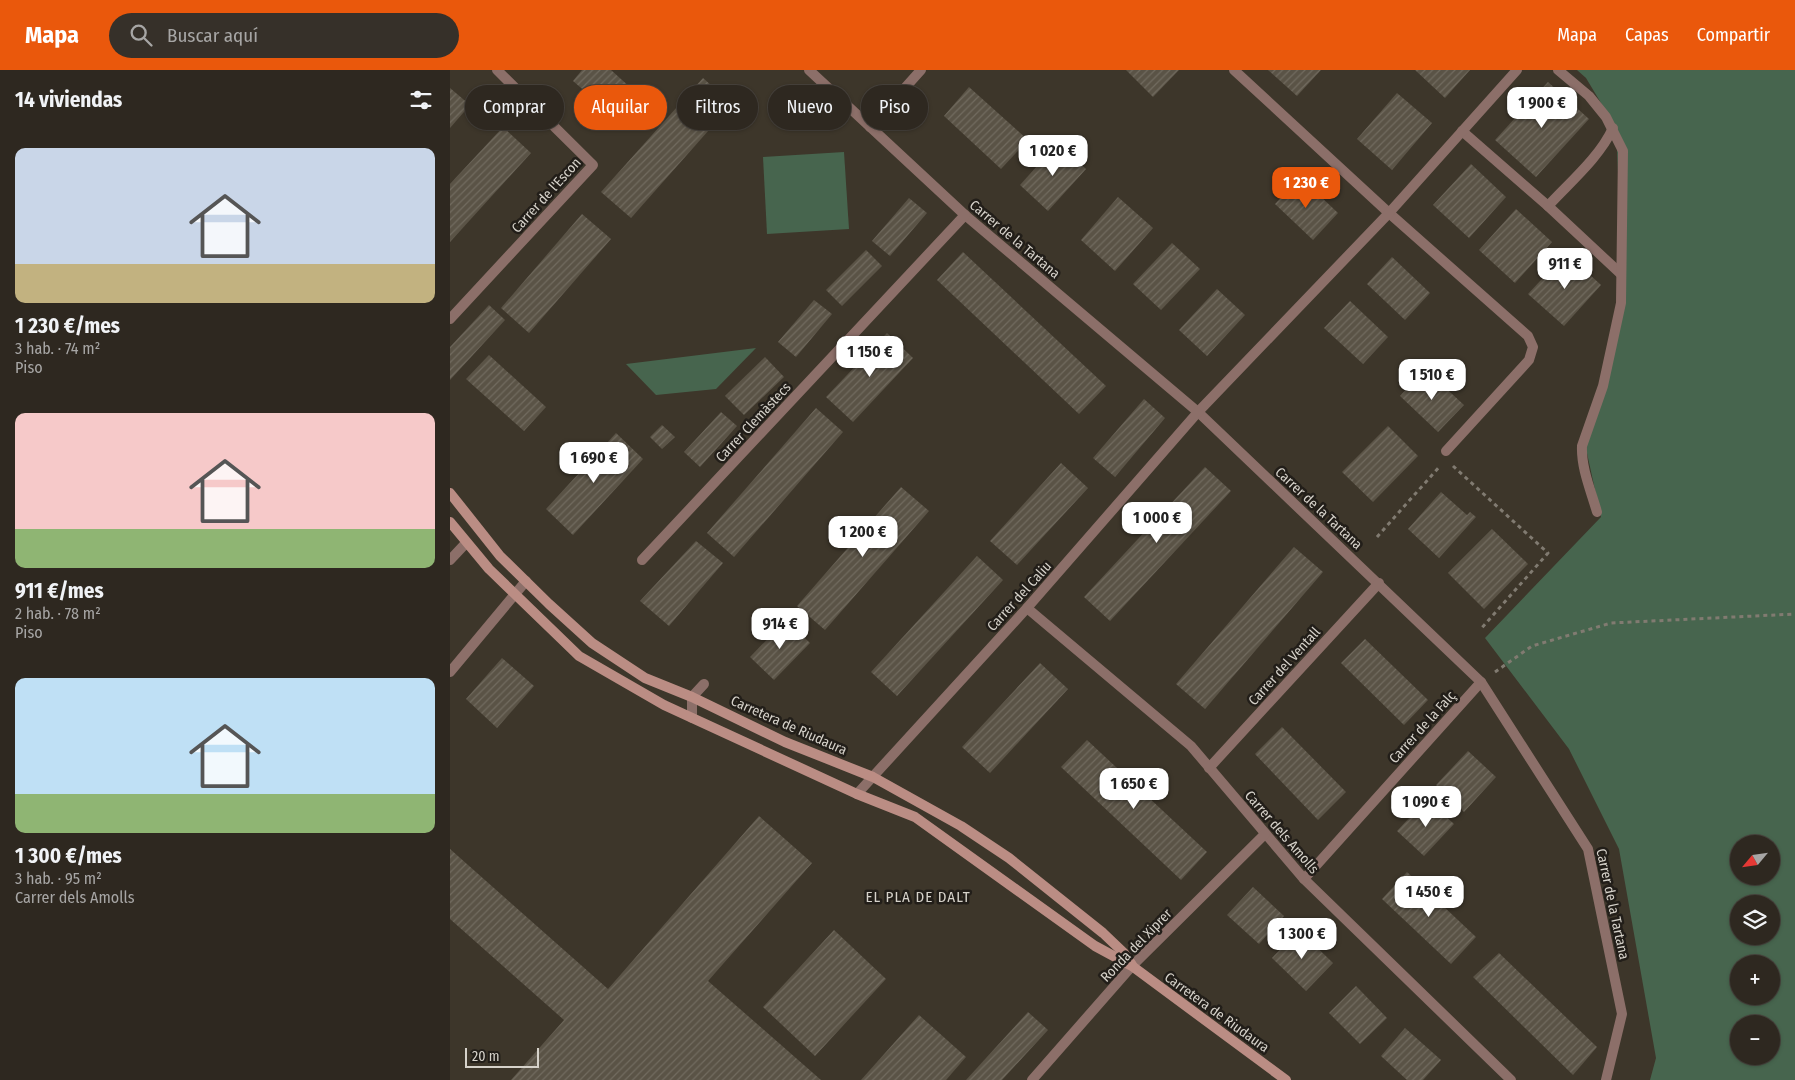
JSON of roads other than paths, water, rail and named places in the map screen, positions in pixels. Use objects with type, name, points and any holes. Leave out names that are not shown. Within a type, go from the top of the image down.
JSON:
[{"type":"street","name":"Carrer de l'Escon","points":[[450,319],[593,165],[497,70]]},
{"type":"street","name":"Carrer de la Tartana","points":[[809,70],[861,119]]},
{"type":"street","points":[[907,85],[920,70]]},
{"type":"street","points":[[1234,70],[1389,213],[1528,336],[1533,347],[1529,360],[1446,451]]},
{"type":"street","name":"Carrer del Caliu","points":[[856,794],[1027,608],[1198,412],[1389,213],[1517,70]]},
{"type":"street","points":[[1558,70],[1589,96],[1606,116],[1623,151],[1621,303],[1603,386],[1582,446],[1585,471],[1597,512]]},
{"type":"street","points":[[1548,206],[1594,156],[1608,138],[1612,128]]},
{"type":"street","name":"Carrer de la Tartana","points":[[873,130],[965,215],[1198,412],[1481,682],[1588,849],[1622,1014],[1606,1080]]},
{"type":"street","points":[[1462,131],[1548,206],[1621,274]]},
{"type":"street","name":"Carrer Clemàstecs","points":[[642,560],[965,215]]},
{"type":"street","name":"Carretera de Riudaura","points":[[450,493],[500,556],[549,604],[592,642],[646,678],[692,697],[785,742],[873,777],[961,826],[1009,858],[1103,933],[1124,954],[1132,966]]},
{"type":"street","name":"Carretera de Riudaura","points":[[450,522],[489,569],[579,656],[664,705],[856,794],[915,817],[1096,946],[1132,966],[1286,1080]]},
{"type":"street","points":[[450,560],[466,543]]},
{"type":"street","points":[[450,672],[526,581]]},
{"type":"street","name":"Carrer del Ventall","points":[[1209,768],[1379,583]]},
{"type":"street","name":"Carrer dels Amolls","points":[[1027,608],[1190,746],[1304,879],[1511,1080]]},
{"type":"street","name":"Carrer de la Falç","points":[[1304,879],[1481,682]]},
{"type":"street","points":[[692,718],[692,697],[704,684]]},
{"type":"street","name":"Ronda del Xiprer","points":[[1032,1080],[1132,966],[1265,834]]},
{"type":"district","name":"EL PLA DE DALT","points":[[918,897]]}]
